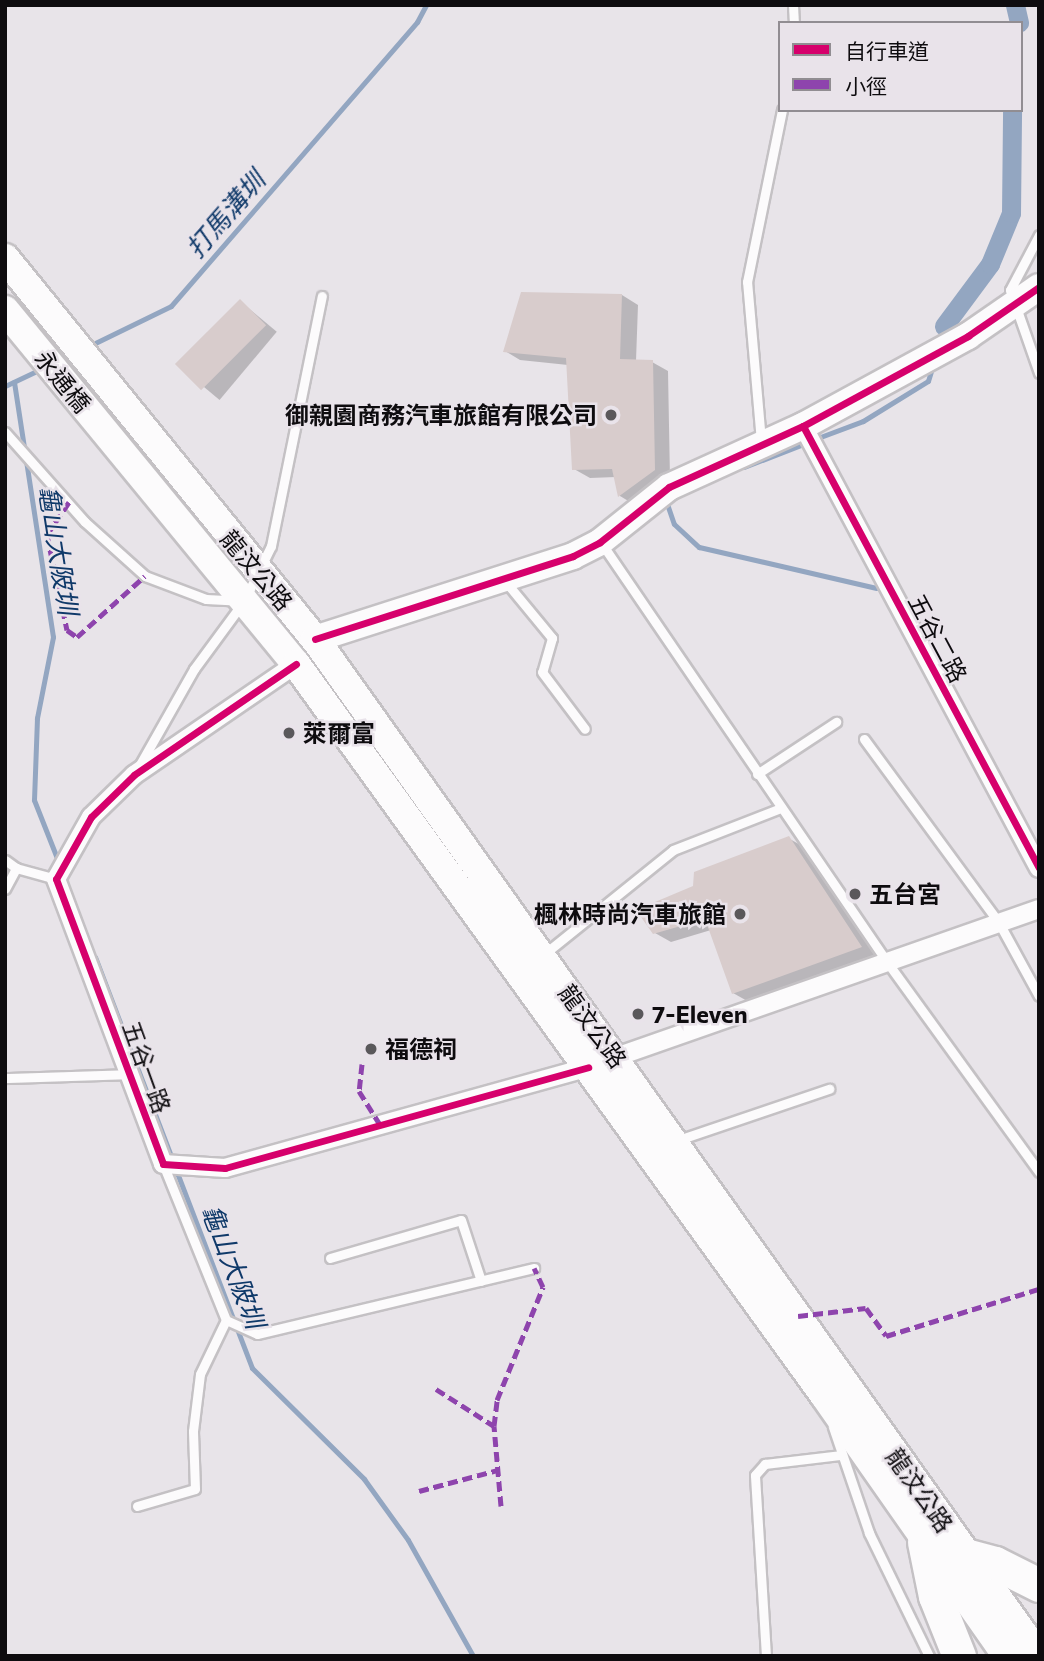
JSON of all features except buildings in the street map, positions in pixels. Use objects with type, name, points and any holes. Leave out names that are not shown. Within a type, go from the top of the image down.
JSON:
[{"type":"highway","points":[[924,1542],[935,1596],[959,1656]]},
{"type":"highway","points":[[965,1555],[995,1563],[1039,1585]]},
{"type":"main road","name":"永通橋","points":[[5,258],[129,411]]},
{"type":"main road","name":"永通橋","points":[[5,310],[102,430]]},
{"type":"main road","name":"龍汶公路","points":[[129,411],[260,576],[315,639],[616,1057],[965,1555],[1039,1656]]},
{"type":"main road","name":"龍汶公路","points":[[102,430],[296,664],[589,1067],[1007,1656]]},
{"type":"main road","points":[[296,664],[315,639]]},
{"type":"street","points":[[315,639],[504,580],[600,542],[669,487],[761,446],[806,431],[968,336],[1039,287]]},
{"type":"street","name":"五谷二路","points":[[806,431],[1039,868]]},
{"type":"street","points":[[56,879],[91,817],[134,775],[296,664]]},
{"type":"street","name":"五谷一路","points":[[56,879],[163,1164]]},
{"type":"street","points":[[616,1057],[1039,909]]},
{"type":"street","points":[[163,1164],[225,1168],[589,1067]]},
{"type":"lane","points":[[761,446],[747,282],[782,112]]},
{"type":"lane","points":[[1039,235],[1010,290],[1039,373]]},
{"type":"lane","points":[[134,775],[194,669],[260,576],[271,546],[322,296]]},
{"type":"lane","points":[[5,432],[85,522],[145,576],[206,600],[244,601]]},
{"type":"lane","points":[[600,542],[887,962],[1039,1172]]},
{"type":"lane","points":[[504,580],[552,638],[542,672],[585,729]]},
{"type":"lane","points":[[757,774],[836,722]]},
{"type":"lane","points":[[864,739],[999,923],[1039,996]]},
{"type":"lane","points":[[542,956],[673,850],[781,808]]},
{"type":"lane","points":[[5,889],[9,863],[56,879]]},
{"type":"lane","points":[[5,1078],[129,1074]]},
{"type":"lane","points":[[675,1141],[829,1089]]},
{"type":"lane","points":[[163,1164],[226,1320],[257,1334],[534,1268]]},
{"type":"lane","points":[[330,1258],[461,1220],[481,1281]]},
{"type":"lane","points":[[137,1506],[195,1489],[193,1431],[200,1374],[226,1320]]},
{"type":"lane","points":[[824,1395],[841,1455],[869,1533],[929,1656]]},
{"type":"lane","points":[[766,1656],[755,1475],[765,1464],[841,1455]]},
{"type":"waterway","name":"打馬溝圳","points":[[87,347],[171,306],[417,22],[426,5]]},
{"type":"waterway","points":[[1015,5],[1019,21]]},
{"type":"waterway","points":[[944,326],[990,264],[1011,213],[1012,112]]},
{"type":"waterway","points":[[939,342],[944,326]]},
{"type":"waterway","points":[[815,439],[863,421],[928,381],[933,365]]},
{"type":"waterway","name":"打馬溝圳","points":[[5,386],[43,368]]},
{"type":"waterway","name":"龜山大陂圳","points":[[14,382],[53,637],[37,718],[34,800],[59,863]]},
{"type":"waterway","points":[[744,467],[806,443]]},
{"type":"waterway","points":[[666,501],[674,524],[699,547],[876,588]]},
{"type":"waterway","name":"龜山大陂圳","points":[[95,957],[173,1161]]},
{"type":"waterway","name":"龜山大陂圳","points":[[176,1170],[252,1368],[364,1479],[408,1540],[473,1656]]},
{"type":"marked path","points":[[69,502],[47,535],[67,630],[77,637],[145,576]]},
{"type":"marked path","points":[[362,1064],[359,1091],[380,1125]]},
{"type":"marked path","points":[[501,1506],[494,1426],[497,1400],[543,1287],[534,1268]]},
{"type":"marked path","points":[[798,1316],[866,1308],[886,1336],[1039,1289]]},
{"type":"marked path","points":[[436,1389],[494,1426]]},
{"type":"marked path","points":[[419,1491],[498,1470]]},
{"type":"cycle path","points":[[315,639],[573,556],[600,542],[669,487],[803,426],[968,336],[1039,287]]},
{"type":"cycle path","points":[[803,426],[1039,868]]},
{"type":"cycle path","points":[[296,664],[134,775],[91,817],[56,879],[163,1164],[225,1168],[588,1067]]},
{"type":"place","name":"御親園商務汽車旅館有限公司","points":[[611,415]]},
{"type":"place","name":"萊爾富","points":[[289,733]]},
{"type":"place","name":"五台宮","points":[[855,894]]},
{"type":"place","name":"楓林時尚汽車旅館","points":[[740,914]]},
{"type":"place","name":"7-Eleven","points":[[638,1014]]},
{"type":"place","name":"福德祠","points":[[371,1049]]}]
